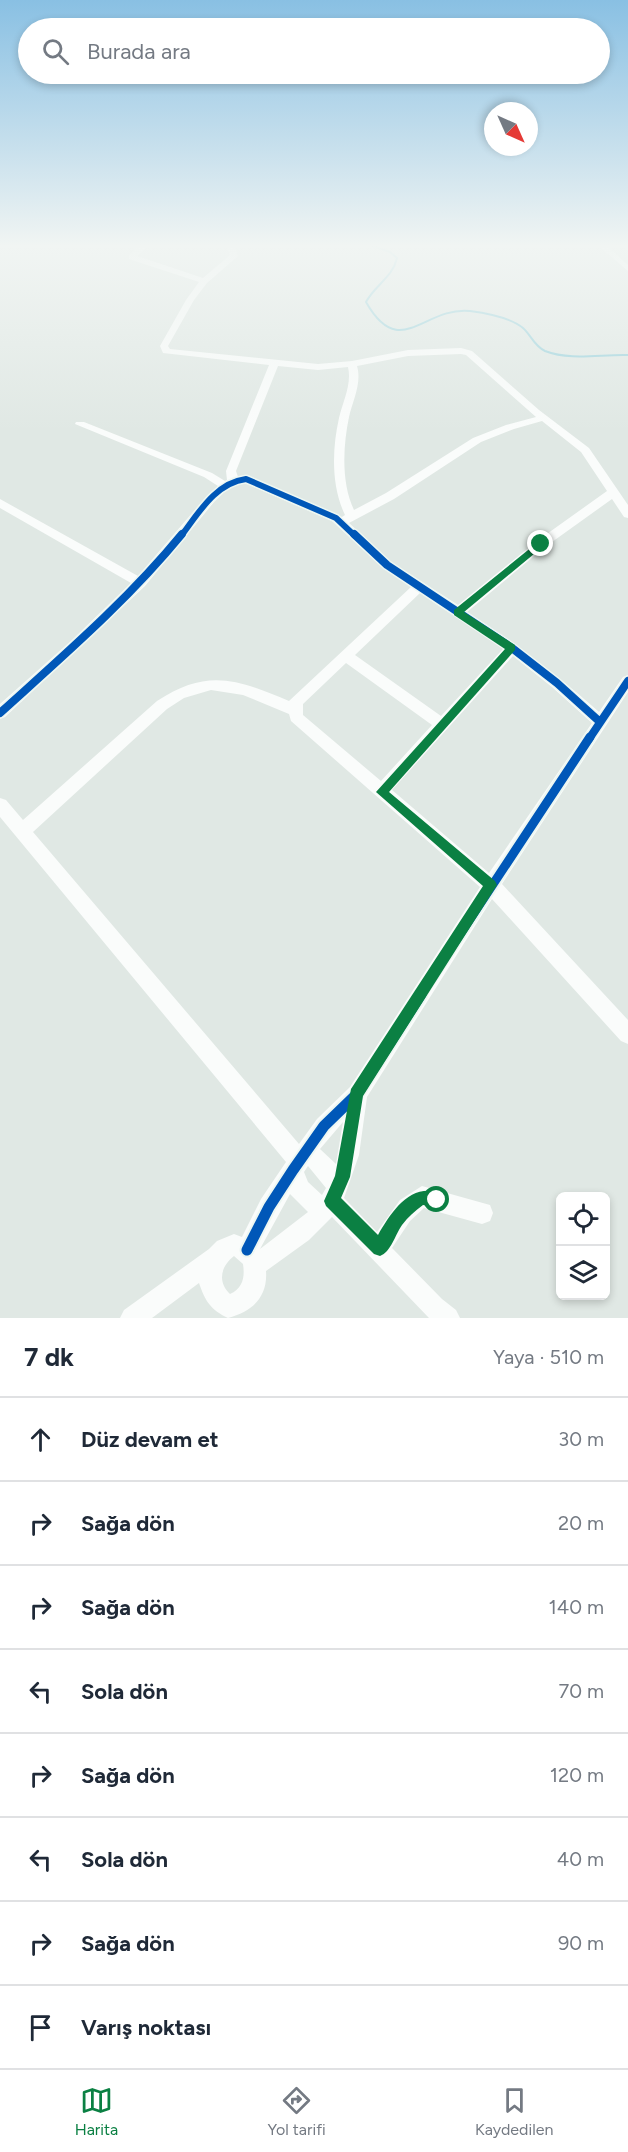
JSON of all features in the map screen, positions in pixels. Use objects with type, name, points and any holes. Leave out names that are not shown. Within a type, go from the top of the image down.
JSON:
[{"type":"street","points":[[186,308],[164,346],[165,350],[318,367],[352,364],[408,353],[469,353],[543,418],[585,450],[628,514]]},
{"type":"street","points":[[229,483],[231,471],[275,362]]},
{"type":"street","points":[[352,364],[355,375],[344,418],[341,461],[347,519],[371,552],[418,587],[512,648],[557,683],[600,722]]},
{"type":"street","points":[[0,713],[141,583],[202,510],[229,483],[246,479],[326,513],[347,519],[396,492],[477,440],[510,427],[543,418]]},
{"type":"street","points":[[80,424],[229,483]]},
{"type":"street","points":[[457,613],[541,544],[614,492]]},
{"type":"street","points":[[0,503],[141,583]]},
{"type":"street","points":[[418,587],[296,702],[294,710],[296,717],[301,724],[491,885],[628,1034]]},
{"type":"street","points":[[381,792],[512,648]]},
{"type":"street","points":[[346,656],[443,724]]},
{"type":"street","points":[[216,1257],[212,1266],[211,1287],[214,1296],[227,1312],[243,1302],[250,1295],[254,1286],[251,1258],[269,1207],[299,1161],[332,1117],[357,1094],[491,885],[628,681]]},
{"type":"street","points":[[21,831],[162,705],[185,691],[209,683],[235,686],[294,710]]},
{"type":"street","points":[[0,805],[299,1161],[299,1188],[331,1200],[380,1248],[434,1307],[448,1318]]},
{"type":"street","points":[[251,1258],[297,1235],[331,1200],[346,1161],[357,1094]]},
{"type":"street","points":[[299,1161],[319,1160],[333,1176],[331,1200]]},
{"type":"street","points":[[380,1248],[396,1221],[410,1205],[422,1197],[482,1213]]},
{"type":"street","points":[[132,1318],[221,1251],[234,1245],[251,1258]]},
{"type":"waterway","points":[[370,308],[378,319],[390,328],[402,330],[439,316],[470,311],[518,324],[541,349],[555,354],[565,356],[628,355]]},
{"type":"cycle path","points":[[0,713],[150,572],[216,493],[230,483],[246,479],[336,518],[387,565],[512,648],[557,683],[600,722]]},
{"type":"cycle path","points":[[247,1250],[269,1207],[293,1170],[324,1126],[357,1094],[491,885],[628,681]]},
{"type":"route","points":[[437,1200],[422,1197],[410,1205],[396,1221],[380,1248],[332,1201],[346,1161],[357,1094],[491,885],[381,792],[512,648],[457,613],[541,544]]}]
